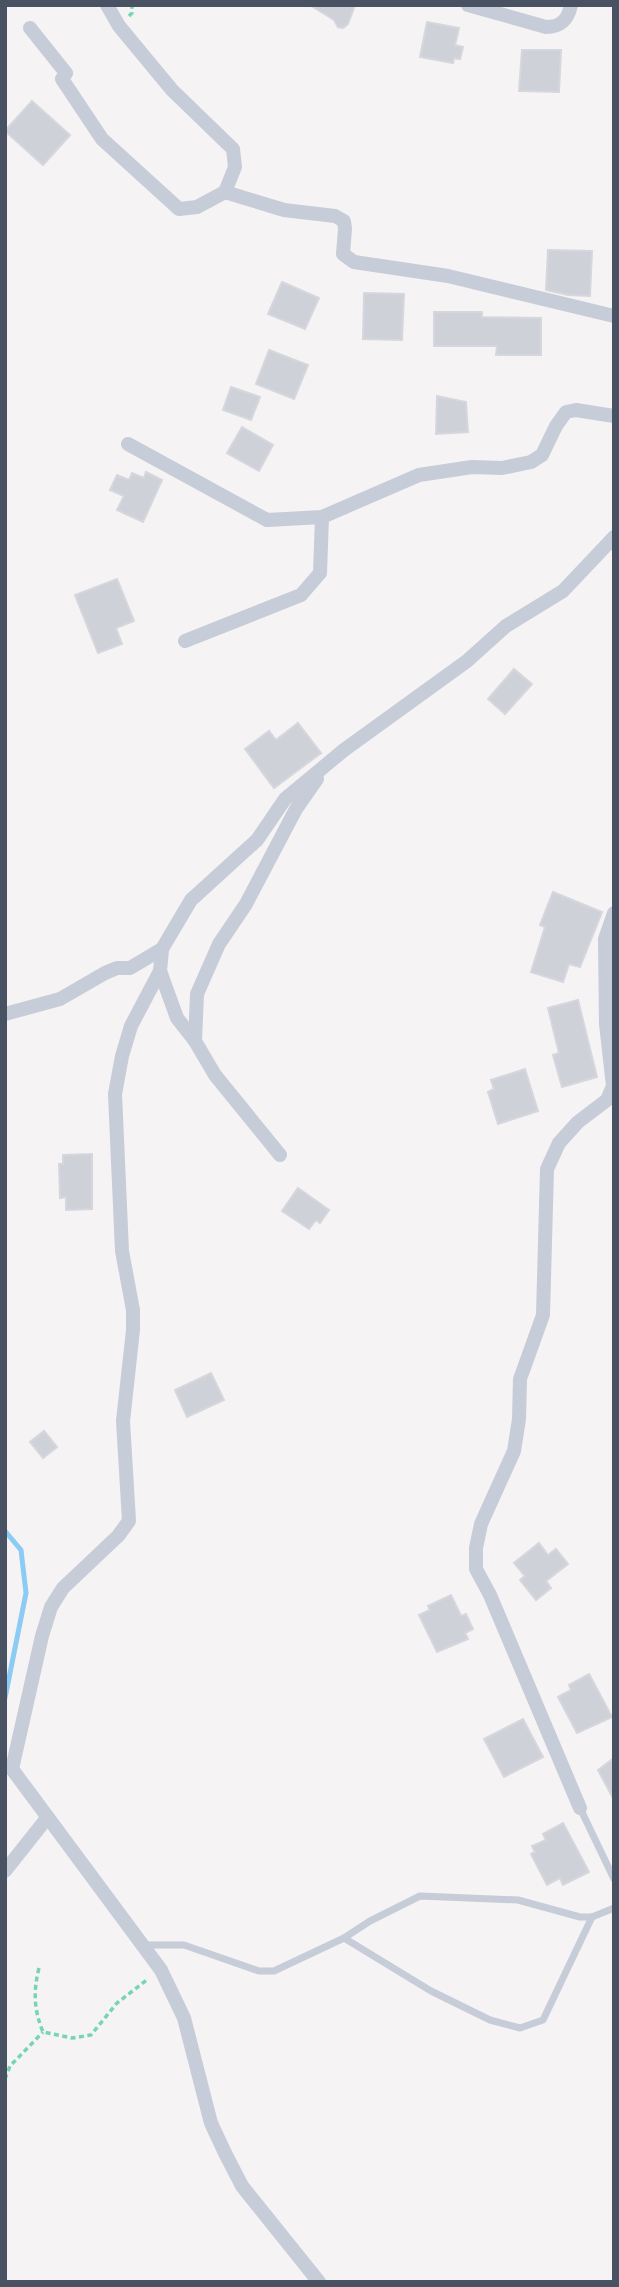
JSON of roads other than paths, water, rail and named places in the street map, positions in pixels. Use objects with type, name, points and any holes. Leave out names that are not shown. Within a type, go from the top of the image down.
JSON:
[{"type":"street","points":[[30,28],[66,73],[62,79],[102,139],[179,209],[197,207],[225,192],[235,167],[233,149],[172,90],[119,26],[107,5]]},
{"type":"street","points":[[468,5],[546,27],[556,27],[570,13],[571,5]]},
{"type":"street","points":[[225,192],[284,210],[335,216],[344,221],[343,254],[354,262],[448,276],[614,316]]},
{"type":"street","points":[[128,444],[267,520],[322,516],[419,475],[472,467],[502,468],[531,462],[542,454],[561,419],[570,410],[614,416]]},
{"type":"street","points":[[185,641],[301,595],[320,573],[322,516]]},
{"type":"street","points":[[319,2282],[242,2186],[225,2153],[211,2123],[184,2018],[161,1970],[8,1768],[51,1607],[63,1588],[118,1536],[129,1521],[123,1420],[133,1310],[122,1251],[115,1094],[131,1026],[160,971],[162,948],[191,900],[257,840],[285,799],[423,691],[467,661],[506,626],[563,591],[614,537]]},
{"type":"street","points":[[195,1041],[197,994],[219,944],[246,904],[296,809],[328,764]]},
{"type":"street","points":[[580,1808],[490,1595],[476,1569],[476,1548],[481,1524],[514,1451],[519,1419],[520,1379],[543,1315],[547,1169],[551,1155],[568,1133],[612,1096],[613,1079],[607,1037],[605,939],[614,913]]},
{"type":"street","points":[[605,939],[614,952]]},
{"type":"street","points":[[5,1014],[60,999],[111,970],[130,968],[162,948]]},
{"type":"street","points":[[160,971],[177,1018],[195,1041],[215,1075],[280,1155]]},
{"type":"street","points":[[5,1871],[47,1818]]},
{"type":"lane","points":[[580,1808],[614,1879]]},
{"type":"lane","points":[[144,1945],[184,1945],[259,1970],[274,1971],[344,1938],[370,1921],[420,1896],[518,1900],[580,1917],[593,1917],[614,1908]]},
{"type":"lane","points":[[344,1938],[431,1991],[490,2020],[520,2028],[543,2020],[593,1917]]},
{"type":"waterway","points":[[5,1531],[21,1550],[26,1593],[5,1698]]}]
